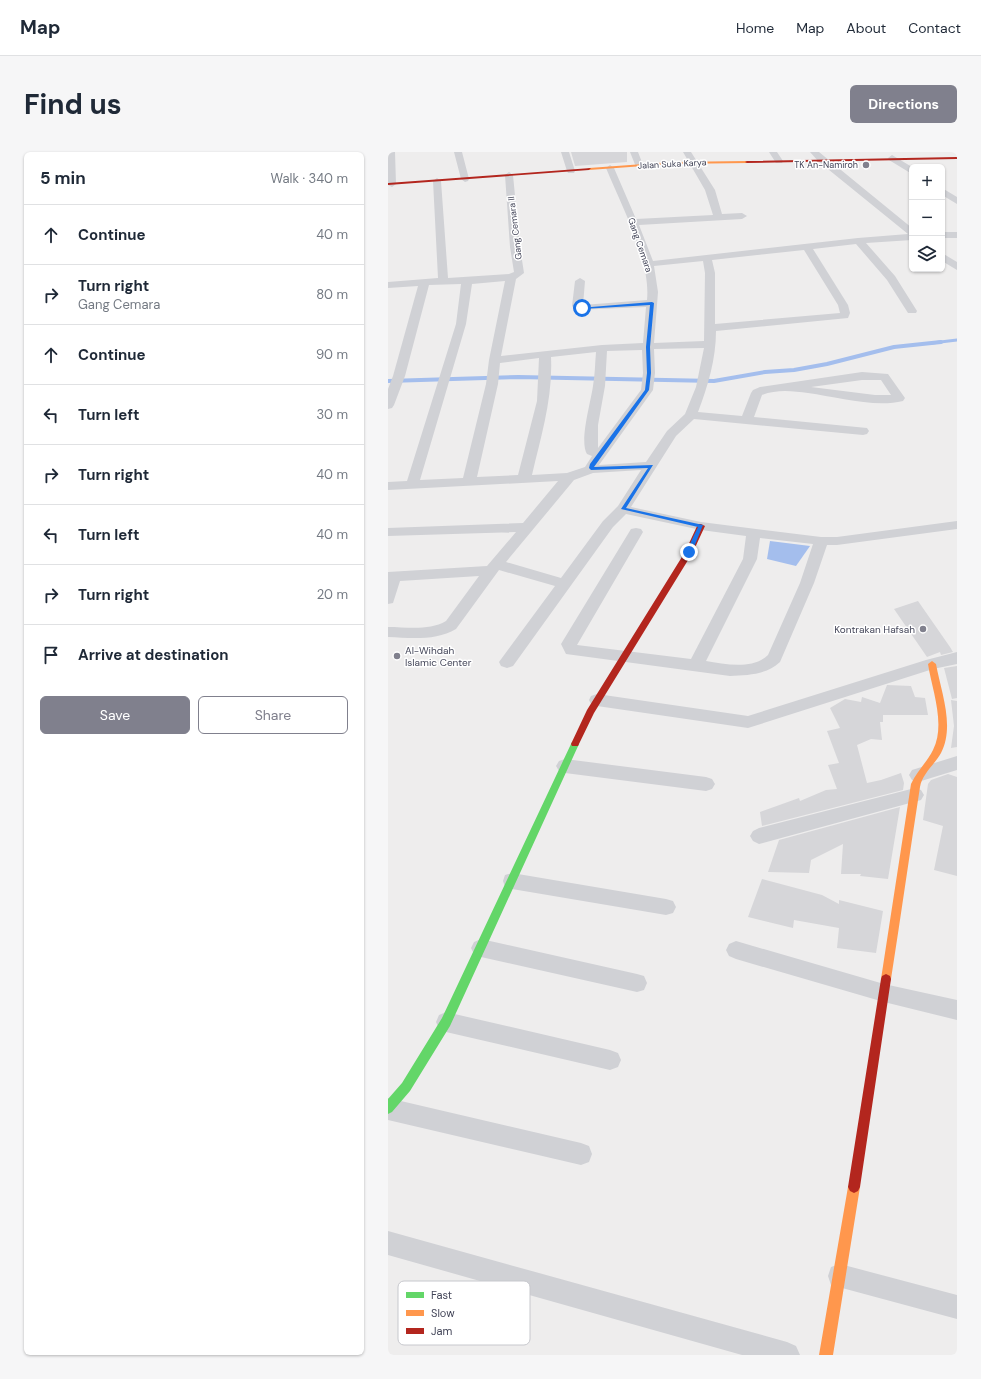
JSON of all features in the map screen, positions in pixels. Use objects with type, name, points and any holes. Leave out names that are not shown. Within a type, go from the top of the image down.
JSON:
[{"type":"street","points":[[390,184],[391,152]]},
{"type":"street","points":[[458,152],[465,179]]},
{"type":"street","points":[[565,152],[571,171]]},
{"type":"street","points":[[634,152],[639,165]]},
{"type":"street","points":[[687,152],[710,190],[718,218]]},
{"type":"street","points":[[773,152],[779,161]]},
{"type":"street","points":[[814,152],[909,231]]},
{"type":"street","points":[[892,158],[909,169]]},
{"type":"street","name":"Jalan Suka Karya","points":[[390,184],[692,162],[957,158]]},
{"type":"street","name":"Gang Cemara","points":[[600,456],[647,390],[649,373],[648,347],[653,292],[649,264],[610,168]]},
{"type":"street","name":"Gang Cemara II","points":[[509,175],[515,247],[519,266],[519,273],[511,277]]},
{"type":"street","points":[[437,181],[443,281]]},
{"type":"street","points":[[945,193],[957,201]]},
{"type":"street","points":[[633,222],[742,216]]},
{"type":"street","points":[[945,235],[957,235]]},
{"type":"street","points":[[649,264],[858,241],[909,237]]},
{"type":"street","points":[[858,241],[891,278],[912,311]]},
{"type":"street","points":[[710,328],[844,316],[845,313],[843,305],[807,247]]},
{"type":"street","points":[[507,662],[608,524],[623,509],[672,434],[691,415],[703,382],[710,344],[710,273],[707,258]]},
{"type":"street","points":[[945,258],[957,267]]},
{"type":"street","points":[[388,286],[511,277],[492,379],[469,482]]},
{"type":"street","points":[[412,485],[461,324],[467,281]]},
{"type":"street","points":[[580,281],[577,306],[579,308],[652,303]]},
{"type":"street","points":[[388,405],[399,376],[424,283]]},
{"type":"street","points":[[495,360],[602,348],[710,344]]},
{"type":"street","points":[[591,468],[600,456],[592,451],[591,447],[592,425],[599,386],[602,348]]},
{"type":"street","points":[[524,479],[546,387],[547,371],[545,354]]},
{"type":"street","points":[[747,420],[758,392],[764,390],[862,376],[884,376],[899,398],[875,399],[787,387]]},
{"type":"street","points":[[691,415],[863,431]]},
{"type":"street","points":[[388,486],[569,477],[591,468],[651,466]]},
{"type":"street","points":[[388,632],[435,631],[447,628],[451,625],[494,567],[569,477]]},
{"type":"street","points":[[623,509],[701,526],[821,541],[957,525]]},
{"type":"street","points":[[581,1154],[388,1109],[406,1087],[446,1022],[482,948],[590,712],[689,552],[701,526]]},
{"type":"street","points":[[388,532],[527,527]]},
{"type":"street","points":[[636,532],[568,646],[574,651],[696,664],[730,670],[744,670],[764,666],[771,662],[807,583],[821,541]]},
{"type":"street","points":[[696,664],[750,559],[754,532]]},
{"type":"street","points":[[388,599],[391,577],[494,567],[564,584]]},
{"type":"street","points":[[597,700],[748,722],[932,664],[957,658]]},
{"type":"street","points":[[826,1355],[840,1276],[918,775],[929,765],[940,746],[942,728],[932,664]]},
{"type":"street","points":[[918,775],[957,764]]},
{"type":"street","points":[[565,766],[706,784]]},
{"type":"street","points":[[759,836],[915,795]]},
{"type":"street","points":[[512,881],[666,907]]},
{"type":"street","points":[[482,948],[637,983]]},
{"type":"street","points":[[736,950],[884,993],[957,1010]]},
{"type":"street","points":[[446,1022],[610,1060]]},
{"type":"street","points":[[388,1243],[523,1281]]},
{"type":"street","points":[[840,1276],[957,1307]]},
{"type":"street","points":[[530,1283],[787,1355]]},
{"type":"water","points":[[770,541],[810,546],[796,566],[767,559]]},
{"type":"building","points":[[571,152],[627,152],[627,162],[575,166]]},
{"type":"building","name":"Kontrakan Hafsah","points":[[918,601],[953,652],[941,655],[940,652],[927,657],[894,609]]},
{"type":"building","points":[[957,666],[957,698],[952,699],[944,668]]},
{"type":"building","points":[[887,685],[911,686],[915,697],[925,698],[928,715],[883,715],[883,722],[880,722],[882,740],[871,739],[857,745],[867,783],[901,773],[904,783],[903,790],[762,826],[760,812],[799,798],[800,801],[826,790],[837,789],[828,765],[839,763],[827,731],[840,728],[830,708],[845,699],[861,702],[862,697],[880,703]]},
{"type":"building","points":[[951,700],[957,701],[957,747],[951,748],[954,726]]},
{"type":"building","points":[[948,774],[957,777],[957,876],[934,870],[943,826],[923,820],[928,784],[931,780]]},
{"type":"building","points":[[900,807],[888,879],[860,876],[861,874],[841,874],[843,844],[811,860],[809,873],[768,872],[779,840]]},
{"type":"building","points":[[762,879],[822,895],[839,904],[839,900],[883,911],[876,953],[837,948],[839,928],[794,920],[793,928],[748,917]]},
{"type":"waterway","points":[[935,343],[957,340]]},
{"type":"waterway","points":[[935,343],[941,342]]},
{"type":"waterway","points":[[388,381],[518,377],[714,381],[765,372],[794,370],[827,364],[894,347],[935,343]]},
{"type":"traffic: fast","points":[[388,1108],[406,1087],[446,1022],[575,744]]},
{"type":"traffic: slow","points":[[589,169],[671,163],[747,162]]},
{"type":"traffic: slow","points":[[886,979],[916,784],[921,774],[937,752],[941,737],[942,717],[932,664]]},
{"type":"traffic: slow","points":[[826,1355],[854,1187]]},
{"type":"traffic: jam","points":[[747,162],[957,158]]},
{"type":"traffic: jam","points":[[388,184],[589,169]]},
{"type":"traffic: jam","points":[[575,744],[590,712],[689,552],[701,526]]},
{"type":"traffic: jam","points":[[854,1187],[886,979]]},
{"type":"place","name":"TK An-Namiroh","points":[[866,165]]},
{"type":"place","name":"Kontrakan Hafsah","points":[[923,629]]},
{"type":"place","name":"Al-Wihdah Islamic Center","points":[[397,656]]},
{"type":"route","points":[[582,308],[652,303],[648,347],[649,373],[647,390],[591,468],[651,466],[623,509],[701,526],[689,552]]}]
